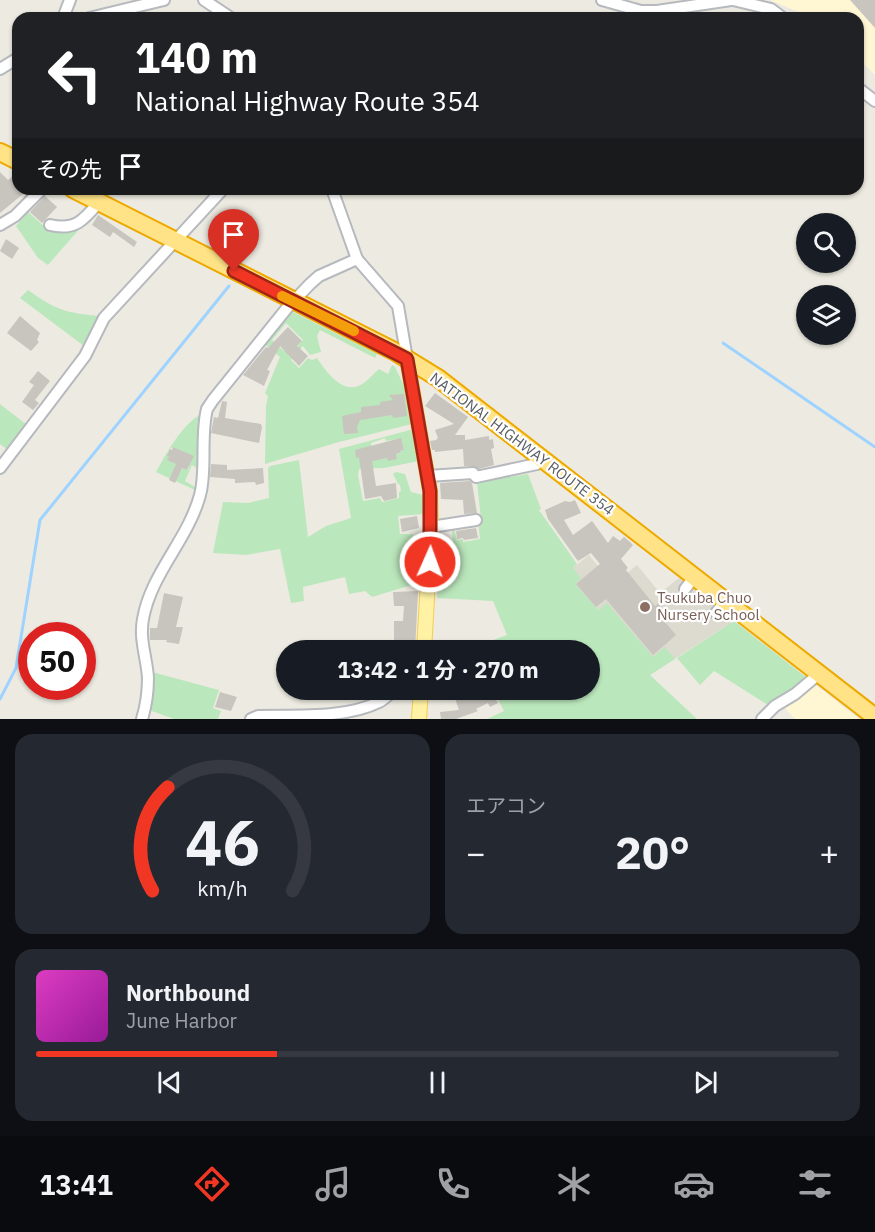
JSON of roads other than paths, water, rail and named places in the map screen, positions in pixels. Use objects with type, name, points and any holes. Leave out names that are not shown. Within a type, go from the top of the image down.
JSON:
[{"type":"highway","name":"NATIONAL HIGHWAY ROUTE 354","points":[[85,195],[407,359],[446,384],[543,458],[721,607],[819,673],[875,717]]},
{"type":"main road","points":[[407,359],[428,476],[431,527],[425,640]]},
{"type":"main road","points":[[419,719],[420,700]]},
{"type":"street","points":[[114,12],[164,0]]},
{"type":"street","points":[[204,0],[222,12]]},
{"type":"street","points":[[602,0],[633,10],[657,11],[732,0],[771,9],[775,12]]},
{"type":"street","points":[[0,225],[15,216],[36,195]]},
{"type":"street","points":[[0,468],[84,356],[104,318],[217,195]]},
{"type":"street","points":[[334,195],[357,259],[398,306],[407,359]]},
{"type":"street","points":[[50,225],[72,227],[82,221],[99,202]]},
{"type":"street","points":[[142,719],[148,677],[141,634],[142,622],[152,590],[193,514],[201,494],[207,409],[294,302],[319,276],[357,259]]},
{"type":"street","points":[[428,476],[472,473],[476,477],[537,464],[543,458]]},
{"type":"street","points":[[431,527],[476,520]]},
{"type":"street","points":[[762,719],[775,706],[795,694],[819,673]]},
{"type":"street","points":[[251,719],[258,716],[317,716],[345,713],[383,700]]},
{"type":"waterway","points":[[0,699],[16,668],[40,520],[229,286]]},
{"type":"waterway","points":[[723,343],[875,447]]},
{"type":"place","name":"Tsukuba Chuo Nursery School","points":[[645,607]]}]
